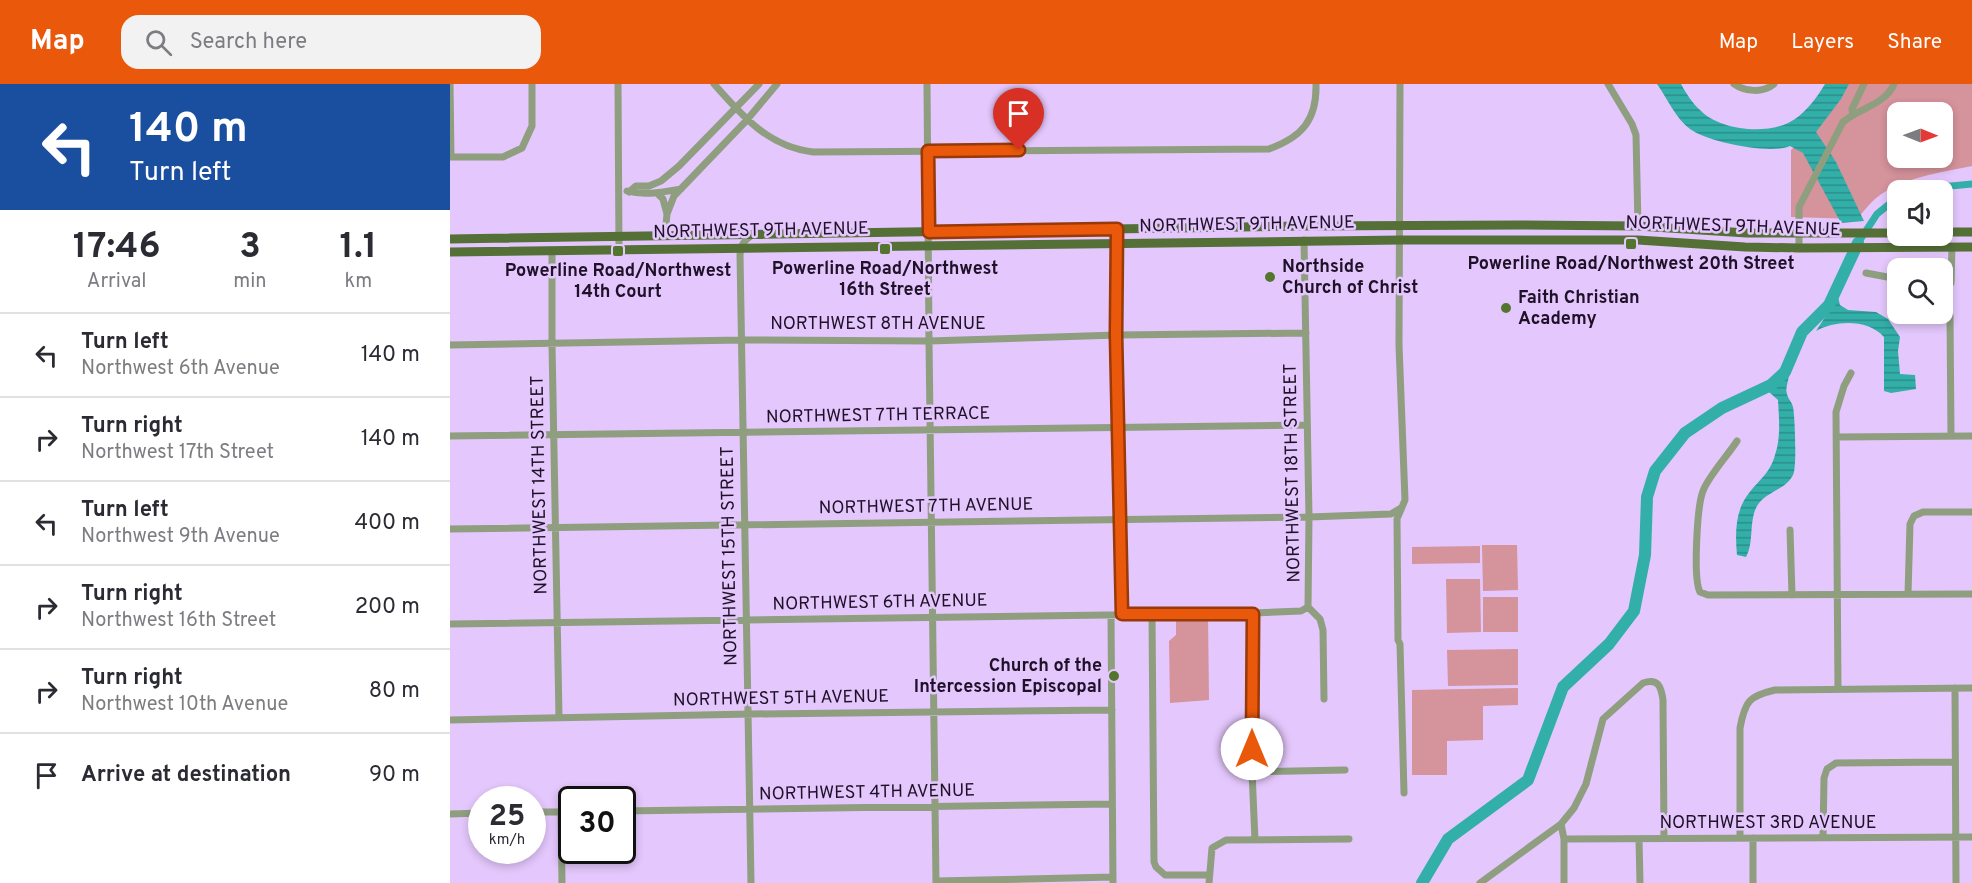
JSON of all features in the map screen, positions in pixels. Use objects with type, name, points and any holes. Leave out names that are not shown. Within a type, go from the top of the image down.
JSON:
[{"type":"main road","name":"NORTHWEST 9TH AVENUE","points":[[450,239],[1117,229],[1638,225],[1747,232],[1887,233]]},
{"type":"main road","points":[[1615,240],[1632,232],[1638,225]]},
{"type":"main road","points":[[1638,240],[1661,227]]},
{"type":"main road","points":[[1953,233],[1972,235]]},
{"type":"main road","points":[[1952,247],[1959,239],[1972,235]]},
{"type":"main road","name":"NORTHWEST 9TH AVENUE","points":[[450,252],[1304,240],[1638,240],[1745,247],[1972,247]]},
{"type":"street","points":[[450,84],[450,157],[503,157],[522,148],[532,126],[532,84]]},
{"type":"street","points":[[618,84],[619,250]]},
{"type":"street","points":[[714,84],[746,120],[790,148],[928,151],[1269,149],[1286,143],[1300,132],[1310,119],[1316,100],[1316,84]]},
{"type":"street","points":[[628,192],[636,186],[649,186],[661,180],[679,166],[759,84]]},
{"type":"street","points":[[665,235],[667,214],[674,196],[777,84]]},
{"type":"street","points":[[927,84],[928,340],[936,882],[1113,880],[1111,615]]},
{"type":"street","points":[[1400,84],[1400,345],[1405,500],[1397,519],[1398,640],[1403,695],[1404,794]]},
{"type":"street","points":[[1608,84],[1636,135],[1638,225]]},
{"type":"street","points":[[1734,84],[1741,89],[1753,91],[1773,85]]},
{"type":"street","points":[[1852,114],[1852,109],[1864,84]]},
{"type":"street","points":[[1799,248],[1799,207],[1844,122],[1852,114],[1887,97],[1893,85]]},
{"type":"street","points":[[619,190],[635,194],[681,189]]},
{"type":"street","points":[[657,193],[663,199],[667,214]]},
{"type":"street","points":[[1117,229],[1116,335],[1122,614]]},
{"type":"street","points":[[740,248],[745,240],[753,235]]},
{"type":"street","name":"NORTHWEST 18TH STREET","points":[[1304,240],[1309,517],[1308,607],[1320,619],[1323,630],[1324,699]]},
{"type":"street","points":[[1952,247],[1952,258]]},
{"type":"street","name":"NORTHWEST 15TH STREET","points":[[740,248],[751,883]]},
{"type":"street","name":"NORTHWEST 14TH STREET","points":[[552,251],[559,717]]},
{"type":"street","points":[[1866,273],[1887,277]]},
{"type":"street","points":[[1946,324],[1951,436]]},
{"type":"street","name":"NORTHWEST 8TH AVENUE","points":[[450,345],[1306,333]]},
{"type":"street","points":[[1838,689],[1836,412],[1844,386],[1851,373]]},
{"type":"street","name":"NORTHWEST 7TH TERRACE","points":[[450,436],[1306,425]]},
{"type":"street","points":[[1837,437],[1972,436]]},
{"type":"street","points":[[1737,441],[1703,490],[1700,502],[1696,571],[1696,585],[1700,592],[1708,595],[1972,594]]},
{"type":"street","name":"NORTHWEST 7TH AVENUE","points":[[450,529],[1309,517],[1391,514],[1401,508]]},
{"type":"street","points":[[1908,594],[1910,524],[1914,516],[1923,512],[1972,512]]},
{"type":"street","points":[[1790,530],[1792,595]]},
{"type":"street","name":"NORTHWEST 6TH AVENUE","points":[[450,624],[1253,614],[1301,611],[1308,607]]},
{"type":"street","points":[[1152,614],[1154,862],[1156,867],[1165,875],[1209,879],[1212,848],[1226,840],[1349,839]]},
{"type":"street","points":[[1253,614],[1252,772],[1255,840]]},
{"type":"street","points":[[1480,883],[1561,824],[1574,808],[1586,784],[1603,719],[1643,683],[1651,681],[1658,683],[1663,700],[1664,838]]},
{"type":"street","points":[[1955,688],[1956,883]]},
{"type":"street","points":[[1740,838],[1740,728],[1748,701],[1757,694],[1775,690],[1972,688]]},
{"type":"street","name":"NORTHWEST 5TH AVENUE","points":[[450,720],[1112,710]]},
{"type":"street","points":[[1823,837],[1824,778],[1827,769],[1836,763],[1954,762]]},
{"type":"street","points":[[1252,772],[1345,770]]},
{"type":"street","name":"NORTHWEST 4TH AVENUE","points":[[636,811],[1112,804]]},
{"type":"street","points":[[450,814],[468,813]]},
{"type":"street","points":[[1561,824],[1564,839],[1564,883]]},
{"type":"street","name":"NORTHWEST 3RD AVENUE","points":[[1564,839],[1972,837]]},
{"type":"street","points":[[1753,838],[1754,883]]},
{"type":"street","points":[[1639,839],[1640,883]]},
{"type":"street","points":[[562,864],[562,883]]},
{"type":"shaded area","points":[[1657,84],[1681,84],[1697,107],[1720,123],[1746,129],[1760,129],[1773,128],[1795,119],[1812,103],[1825,84],[1849,84],[1841,99],[1816,132],[1836,162],[1864,221],[1841,223],[1803,153],[1790,146],[1769,149],[1754,148],[1698,134],[1680,120]]},
{"type":"shaded area","points":[[1845,84],[1972,84],[1972,166],[1912,180],[1887,180],[1887,191],[1875,199],[1856,219],[1791,217],[1791,150],[1815,127]]},
{"type":"shaded area","points":[[1838,297],[1840,305],[1848,310],[1876,312],[1887,318],[1887,324],[1891,324],[1900,337],[1898,351],[1900,374],[1915,375],[1916,389],[1891,393],[1884,391],[1884,337],[1877,331],[1861,324],[1842,323],[1816,331]]},
{"type":"shaded area","points":[[1789,376],[1786,392],[1793,407],[1795,431],[1793,475],[1785,485],[1759,503],[1754,514],[1750,546],[1746,557],[1737,555],[1736,531],[1741,507],[1770,467],[1777,448],[1778,400],[1769,392]]},
{"type":"shaded area","points":[[1482,545],[1517,545],[1518,590],[1483,591]]},
{"type":"shaded area","points":[[1480,546],[1480,563],[1412,564],[1412,547]]},
{"type":"shaded area","points":[[1446,579],[1480,579],[1481,632],[1447,633]]},
{"type":"shaded area","points":[[1483,597],[1518,597],[1518,632],[1483,632]]},
{"type":"shaded area","points":[[1208,616],[1209,700],[1170,703],[1169,641],[1176,635],[1176,617]]},
{"type":"shaded area","points":[[1518,649],[1518,685],[1448,686],[1447,650]]},
{"type":"shaded area","points":[[1518,688],[1518,705],[1483,706],[1483,740],[1447,741],[1447,775],[1412,775],[1412,690]]},
{"type":"waterway","points":[[1953,186],[1972,184]]},
{"type":"waterway","points":[[1858,243],[1877,214],[1887,206]]},
{"type":"waterway","points":[[1422,883],[1448,839],[1528,780],[1563,687],[1609,644],[1634,611],[1645,555],[1647,497],[1655,471],[1685,433],[1722,408],[1771,385],[1785,372],[1802,332],[1829,305],[1858,243]]},
{"type":"place","name":"Powerline Road/Northwest 20th Street","points":[[1631,244]]},
{"type":"place","name":"Powerline Road/Northwest 16th Street","points":[[885,249]]},
{"type":"place","name":"Powerline Road/Northwest 14th Court","points":[[618,251]]},
{"type":"place","name":"Northside Church of Christ","points":[[1270,277]]},
{"type":"place","name":"Faith Christian Academy","points":[[1506,308]]},
{"type":"place","name":"Church of the Intercession Episcopal","points":[[1114,676]]},
{"type":"route","points":[[1019,150],[928,151],[929,232],[1117,229],[1116,335],[1122,614],[1253,614],[1252,749]]}]
